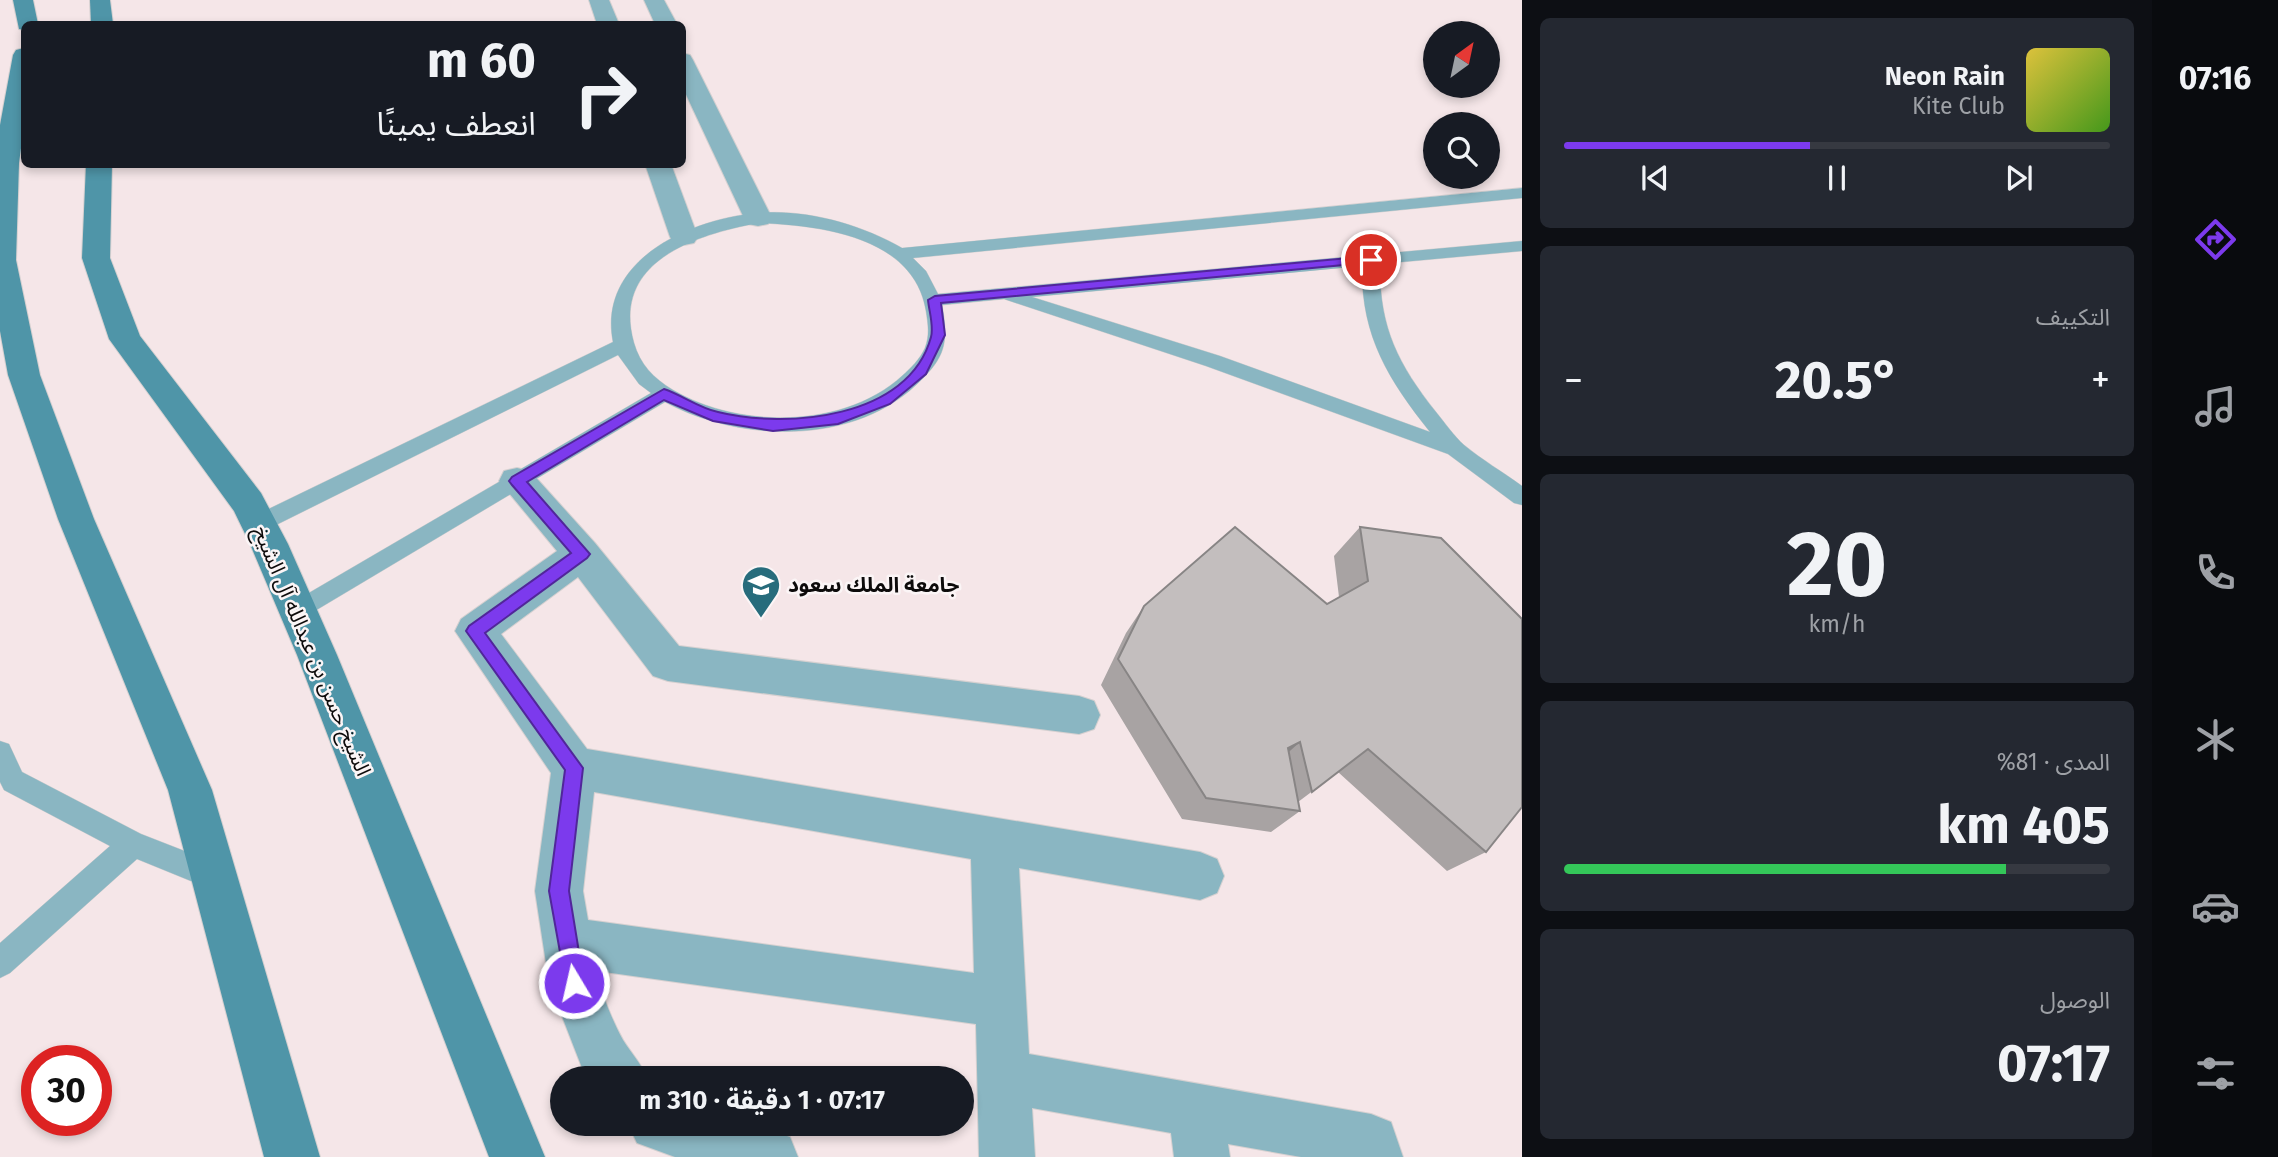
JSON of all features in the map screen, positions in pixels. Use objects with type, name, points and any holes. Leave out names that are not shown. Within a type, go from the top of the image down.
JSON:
[{"type":"main road","points":[[23,0],[26,21]]},
{"type":"main road","points":[[100,0],[103,21]]},
{"type":"main road","points":[[21,73],[6,163],[2,260],[24,375],[76,519],[190,790],[292,1157]]},
{"type":"main road","name":"الشيخ حسن بن عبدالله آل الشيخ","points":[[99,168],[96,258],[125,338],[248,503],[298,611],[517,1157]]},
{"type":"street","points":[[599,0],[607,21]]},
{"type":"street","points":[[654,0],[664,21]]},
{"type":"street","points":[[686,68],[758,218]]},
{"type":"street","points":[[659,168],[684,237]]},
{"type":"street","points":[[517,481],[582,554],[668,663],[1079,715]]},
{"type":"street","points":[[582,554],[475,631],[574,768],[559,891],[574,983],[605,1059],[611,1066]]},
{"type":"street","points":[[574,768],[1200,876]]},
{"type":"street","points":[[995,841],[1007,1157]]},
{"type":"street","points":[[568,942],[1001,1002]]},
{"type":"street","points":[[1004,1076],[1199,1134],[1371,1142],[1375,1157]]},
{"type":"street","points":[[697,1136],[770,1157]]},
{"type":"lane","points":[[898,254],[1522,193]]},
{"type":"lane","points":[[758,218],[797,218],[834,225],[869,236],[898,254],[921,275],[935,300],[938,335],[922,371],[886,401],[833,420],[773,426],[713,416],[664,394],[631,362],[618,326],[624,291],[647,260],[684,237],[719,224],[758,218]]},
{"type":"lane","points":[[935,300],[1522,246]]},
{"type":"lane","points":[[1371,260],[1373,309],[1383,346],[1402,383],[1455,449],[1522,497]]},
{"type":"lane","points":[[1001,293],[1213,361],[1455,449]]},
{"type":"lane","points":[[258,524],[625,344]]},
{"type":"lane","points":[[298,611],[664,394]]},
{"type":"lane","points":[[0,753],[13,781],[133,844],[213,876]]},
{"type":"lane","points":[[0,963],[133,844]]},
{"type":"shaded area","name":"جامعة الملك سعود","points":[[0,0],[1522,0],[1522,1157],[0,1157]]},
{"type":"building","points":[[1235,527],[1327,604],[1368,581],[1360,527],[1441,538],[1522,619],[1522,807],[1486,852],[1368,749],[1312,792],[1300,742],[1288,748],[1300,811],[1206,798],[1118,659],[1144,606]]},
{"type":"place","name":"جامعة الملك سعود","points":[[761,619]]},
{"type":"route","points":[[574,983],[559,891],[574,768],[475,631],[582,554],[517,481],[664,394],[713,416],[773,426],[833,420],[886,401],[922,371],[938,335],[935,300],[1371,260]]}]
